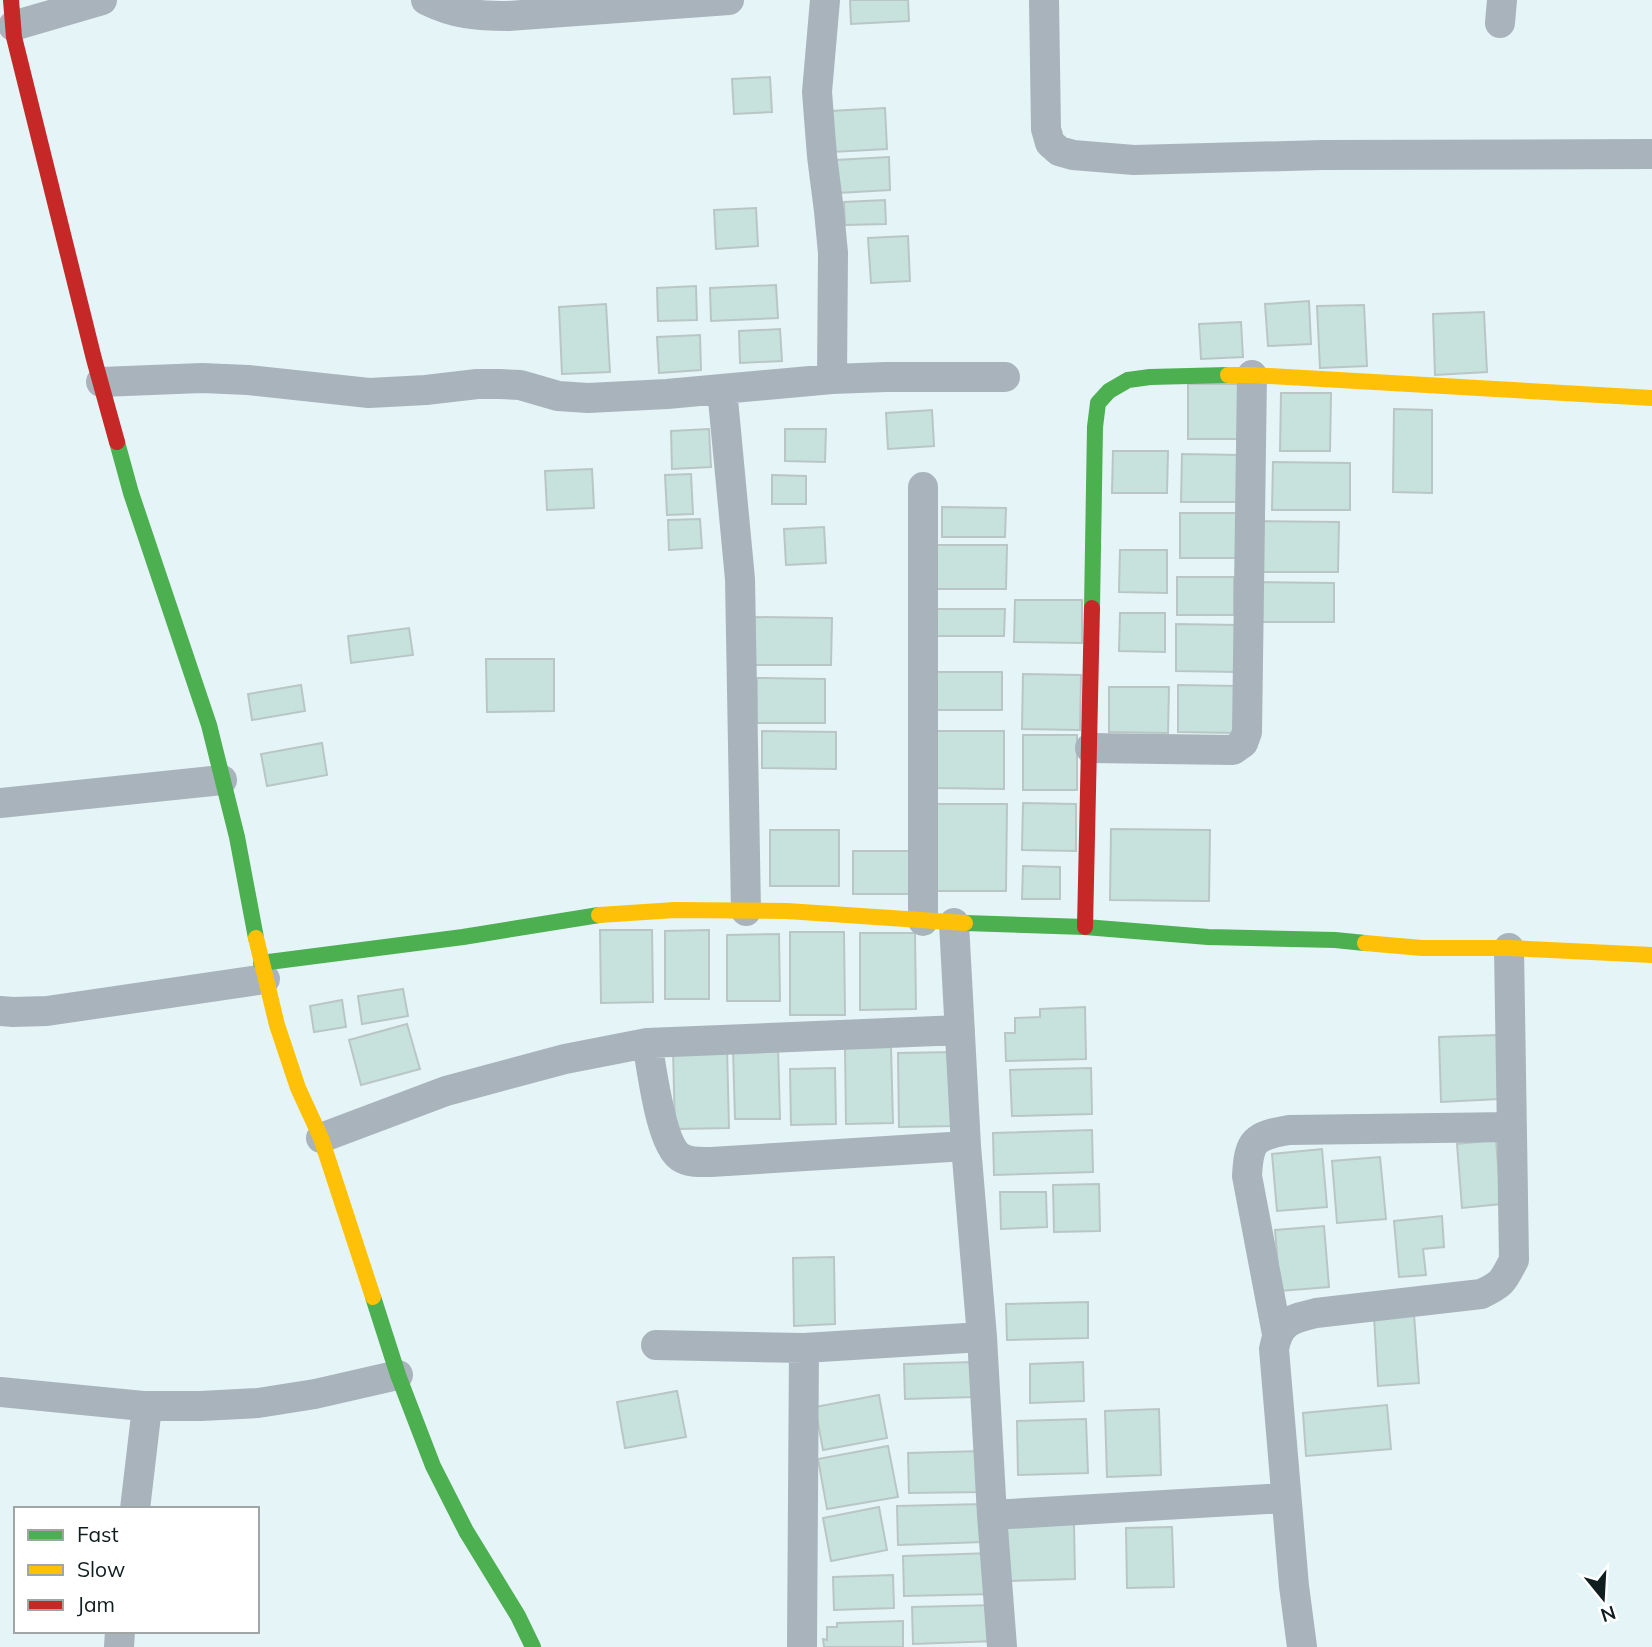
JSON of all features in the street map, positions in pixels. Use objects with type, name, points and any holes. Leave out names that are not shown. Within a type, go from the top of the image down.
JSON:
[{"type":"street","points":[[102,0],[12,13],[17,51],[101,382],[131,493],[209,725],[237,837],[263,971],[298,1088],[321,1138],[398,1375],[433,1466],[466,1531],[518,1616],[533,1647]]},
{"type":"street","points":[[426,0],[444,9],[475,16],[508,16],[729,0]]},
{"type":"street","points":[[825,0],[817,92],[833,253],[832,379]]},
{"type":"street","points":[[1044,0],[1046,129],[1050,143],[1059,151],[1073,155],[1134,160],[1322,155],[1652,154]]},
{"type":"street","points":[[1090,748],[1233,750],[1243,743],[1247,732],[1251,374]]},
{"type":"street","points":[[1085,927],[1095,441],[1098,403],[1109,391],[1128,380],[1150,377],[1251,374],[1652,398]]},
{"type":"street","points":[[101,382],[202,378],[248,380],[369,393],[500,384],[558,396],[588,398],[832,379],[1005,377]]},
{"type":"street","points":[[722,388],[740,579],[746,911]]},
{"type":"street","points":[[923,487],[923,921]]},
{"type":"street","points":[[0,803],[222,780]]},
{"type":"street","points":[[0,1011],[47,1011],[463,937],[602,915],[675,910],[788,911],[954,923],[1085,927],[1208,937],[1335,940],[1422,948],[1509,948],[1652,955]]},
{"type":"street","points":[[954,923],[966,1146],[982,1337],[1002,1647]]},
{"type":"street","points":[[1277,1334],[1286,1324],[1298,1317],[1480,1294],[1497,1286],[1505,1278],[1514,1260],[1509,948]]},
{"type":"street","points":[[321,1138],[446,1091],[565,1059],[647,1043],[960,1030]]},
{"type":"street","points":[[647,1043],[664,1131],[671,1148],[680,1157],[692,1162],[966,1146]]},
{"type":"street","points":[[1302,1647],[1294,1586],[1274,1349],[1277,1334],[1247,1176],[1248,1157],[1254,1142],[1268,1133],[1289,1130],[1512,1127]]},
{"type":"street","points":[[656,1345],[804,1349],[982,1337]]},
{"type":"street","points":[[802,1647],[804,1349]]},
{"type":"street","points":[[0,1392],[147,1407],[258,1403],[315,1394],[398,1375]]},
{"type":"street","points":[[135,1507],[147,1407]]},
{"type":"street","points":[[992,1515],[1286,1498]]},
{"type":"building","points":[[850,0],[908,0],[909,21],[851,24]]},
{"type":"building","points":[[770,77],[772,112],[734,114],[732,79]]},
{"type":"building","points":[[885,108],[887,149],[832,152],[830,111]]},
{"type":"building","points":[[889,157],[890,190],[838,193],[836,160]]},
{"type":"building","points":[[885,200],[886,224],[845,225],[844,202]]},
{"type":"building","points":[[756,208],[758,246],[716,249],[714,210]]},
{"type":"building","points":[[908,236],[910,281],[871,283],[868,238]]},
{"type":"building","points":[[776,285],[778,318],[711,321],[710,288]]},
{"type":"building","points":[[696,286],[697,320],[658,321],[657,288]]},
{"type":"building","points":[[1309,301],[1311,344],[1268,346],[1265,304]]},
{"type":"building","points":[[606,304],[610,372],[562,374],[559,307]]},
{"type":"building","points":[[1364,305],[1367,366],[1320,368],[1317,306]]},
{"type":"building","points":[[1484,312],[1487,372],[1435,375],[1433,314]]},
{"type":"building","points":[[1241,322],[1243,357],[1201,359],[1199,324]]},
{"type":"building","points":[[780,329],[782,361],[740,363],[739,331]]},
{"type":"building","points":[[700,335],[701,370],[659,373],[657,337]]},
{"type":"building","points":[[1188,384],[1244,384],[1244,439],[1188,439]]},
{"type":"building","points":[[1281,393],[1331,393],[1330,451],[1280,451]]},
{"type":"building","points":[[1394,409],[1432,410],[1432,493],[1393,492]]},
{"type":"building","points":[[932,410],[934,446],[888,449],[886,413]]},
{"type":"building","points":[[709,429],[711,467],[672,469],[671,431]]},
{"type":"building","points":[[785,429],[826,429],[825,462],[785,461]]},
{"type":"building","points":[[1113,451],[1168,451],[1167,493],[1112,493]]},
{"type":"building","points":[[1182,454],[1240,455],[1240,502],[1181,502]]},
{"type":"building","points":[[1273,462],[1350,463],[1350,510],[1272,510]]},
{"type":"building","points":[[592,469],[594,508],[547,510],[545,471]]},
{"type":"building","points":[[691,474],[693,514],[667,515],[665,475]]},
{"type":"building","points":[[772,475],[806,476],[806,504],[772,504]]},
{"type":"building","points":[[942,507],[1006,508],[1005,537],[942,537]]},
{"type":"building","points":[[1180,513],[1236,513],[1236,558],[1180,558]]},
{"type":"building","points":[[700,519],[702,548],[669,550],[668,520]]},
{"type":"building","points":[[1260,521],[1339,522],[1338,572],[1260,572]]},
{"type":"building","points":[[824,527],[826,563],[786,565],[784,529]]},
{"type":"building","points":[[935,545],[1007,545],[1006,589],[935,589]]},
{"type":"building","points":[[1120,550],[1167,550],[1167,593],[1119,592]]},
{"type":"building","points":[[1177,577],[1234,577],[1234,615],[1177,615]]},
{"type":"building","points":[[1257,582],[1334,583],[1334,622],[1256,622]]},
{"type":"building","points":[[1015,600],[1082,600],[1082,643],[1014,642]]},
{"type":"building","points":[[936,609],[1005,609],[1004,636],[935,636]]},
{"type":"building","points":[[1120,613],[1165,613],[1165,652],[1119,651]]},
{"type":"building","points":[[754,617],[832,618],[831,665],[754,665]]},
{"type":"building","points":[[1176,624],[1237,625],[1237,672],[1176,671]]},
{"type":"building","points":[[409,628],[413,655],[351,663],[348,636]]},
{"type":"building","points":[[486,659],[554,659],[554,711],[487,712]]},
{"type":"building","points":[[928,672],[1002,672],[1002,710],[928,710]]},
{"type":"building","points":[[1023,674],[1081,675],[1080,730],[1022,729]]},
{"type":"building","points":[[757,678],[825,679],[825,723],[757,723]]},
{"type":"building","points":[[301,685],[305,711],[252,720],[248,694]]},
{"type":"building","points":[[1178,685],[1237,686],[1236,733],[1178,732]]},
{"type":"building","points":[[1109,687],[1169,687],[1168,733],[1109,732]]},
{"type":"building","points":[[762,731],[836,732],[836,769],[762,768]]},
{"type":"building","points":[[934,731],[1004,731],[1004,789],[934,788]]},
{"type":"building","points":[[1023,735],[1077,735],[1077,790],[1023,790]]},
{"type":"building","points":[[322,743],[327,775],[267,786],[261,754]]},
{"type":"building","points":[[1023,803],[1076,804],[1076,851],[1022,850]]},
{"type":"building","points":[[932,804],[1007,804],[1006,891],[931,891]]},
{"type":"building","points":[[1111,829],[1210,830],[1209,901],[1110,900]]},
{"type":"building","points":[[770,830],[839,830],[839,886],[770,886]]},
{"type":"building","points":[[853,851],[915,851],[915,894],[853,894]]},
{"type":"building","points":[[1023,866],[1060,867],[1060,899],[1022,899]]},
{"type":"building","points":[[600,930],[652,930],[653,1002],[601,1003]]},
{"type":"building","points":[[709,930],[709,999],[665,999],[665,931]]},
{"type":"building","points":[[790,932],[844,932],[845,1015],[790,1015]]},
{"type":"building","points":[[860,933],[915,933],[916,1009],[860,1010]]},
{"type":"building","points":[[779,934],[780,1001],[727,1001],[727,935]]},
{"type":"building","points":[[403,989],[408,1016],[362,1024],[358,996]]},
{"type":"building","points":[[342,1000],[346,1027],[314,1032],[310,1006]]},
{"type":"building","points":[[1085,1007],[1086,1059],[1006,1061],[1005,1033],[1015,1033],[1015,1018],[1040,1017],[1040,1009]]},
{"type":"building","points":[[407,1024],[420,1069],[361,1085],[349,1040]]},
{"type":"building","points":[[1497,1035],[1499,1099],[1441,1102],[1439,1037]]},
{"type":"building","points":[[891,1047],[893,1123],[846,1124],[845,1048]]},
{"type":"building","points":[[727,1048],[729,1128],[675,1129],[673,1050]]},
{"type":"building","points":[[778,1048],[780,1119],[735,1119],[733,1049]]},
{"type":"building","points":[[954,1052],[956,1126],[899,1127],[898,1053]]},
{"type":"building","points":[[835,1068],[836,1124],[791,1125],[790,1069]]},
{"type":"building","points":[[1091,1068],[1092,1114],[1012,1116],[1010,1070]]},
{"type":"building","points":[[1092,1130],[1093,1172],[994,1175],[993,1133]]},
{"type":"building","points":[[1496,1140],[1501,1204],[1462,1208],[1457,1144]]},
{"type":"building","points":[[1322,1149],[1327,1207],[1277,1211],[1272,1154]]},
{"type":"building","points":[[1380,1157],[1386,1219],[1337,1223],[1332,1161]]},
{"type":"building","points":[[1099,1184],[1100,1231],[1054,1232],[1053,1185]]},
{"type":"building","points":[[1000,1192],[1046,1192],[1047,1227],[1001,1229]]},
{"type":"building","points":[[1442,1216],[1444,1247],[1423,1249],[1426,1275],[1399,1277],[1394,1221]]},
{"type":"building","points":[[1324,1226],[1329,1287],[1280,1291],[1275,1230]]},
{"type":"building","points":[[834,1257],[835,1324],[794,1326],[793,1258]]},
{"type":"building","points":[[1088,1302],[1088,1338],[1007,1340],[1006,1304]]},
{"type":"building","points":[[1414,1314],[1419,1383],[1378,1386],[1374,1316]]},
{"type":"building","points":[[973,1362],[974,1397],[905,1399],[904,1364]]},
{"type":"building","points":[[1083,1362],[1084,1401],[1030,1403],[1030,1364]]},
{"type":"building","points":[[677,1391],[686,1437],[625,1448],[617,1402]]},
{"type":"building","points":[[879,1395],[887,1438],[823,1450],[815,1407]]},
{"type":"building","points":[[1387,1405],[1391,1449],[1306,1456],[1303,1413]]},
{"type":"building","points":[[1159,1409],[1161,1475],[1107,1477],[1105,1411]]},
{"type":"building","points":[[1086,1419],[1088,1473],[1018,1475],[1017,1421]]},
{"type":"building","points":[[888,1446],[898,1497],[827,1509],[818,1459]]},
{"type":"building","points":[[981,1451],[982,1492],[909,1493],[908,1453]]},
{"type":"building","points":[[983,1504],[984,1542],[898,1545],[897,1506]]},
{"type":"building","points":[[879,1507],[887,1550],[831,1561],[823,1518]]},
{"type":"building","points":[[1074,1523],[1075,1579],[1008,1581],[1007,1525]]},
{"type":"building","points":[[1172,1527],[1174,1587],[1127,1588],[1126,1528]]},
{"type":"building","points":[[992,1553],[993,1594],[904,1596],[903,1556]]},
{"type":"building","points":[[893,1575],[894,1608],[834,1610],[833,1577]]},
{"type":"building","points":[[996,1605],[997,1641],[913,1644],[912,1607]]},
{"type":"building","points":[[903,1621],[903,1647],[824,1647],[823,1639],[827,1640],[827,1627],[837,1627],[837,1623]]},
{"type":"traffic: fast","points":[[1092,608],[1095,427],[1098,403],[1109,391],[1128,380],[1228,375]]},
{"type":"traffic: fast","points":[[117,442],[131,493],[209,725],[237,837],[256,938]]},
{"type":"traffic: fast","points":[[261,963],[463,937],[599,915]]},
{"type":"traffic: fast","points":[[965,923],[1365,943]]},
{"type":"traffic: fast","points":[[373,1297],[398,1375],[433,1466],[466,1531],[518,1616],[533,1647]]},
{"type":"traffic: slow","points":[[1228,375],[1652,398]]},
{"type":"traffic: slow","points":[[599,915],[675,910],[787,911],[965,923]]},
{"type":"traffic: slow","points":[[256,938],[277,1025],[298,1088],[321,1138],[373,1297]]},
{"type":"traffic: slow","points":[[1365,943],[1422,948],[1509,948],[1652,955]]},
{"type":"traffic: jam","points":[[11,0],[14,37],[117,442]]},
{"type":"traffic: jam","points":[[1085,927],[1092,608]]}]
